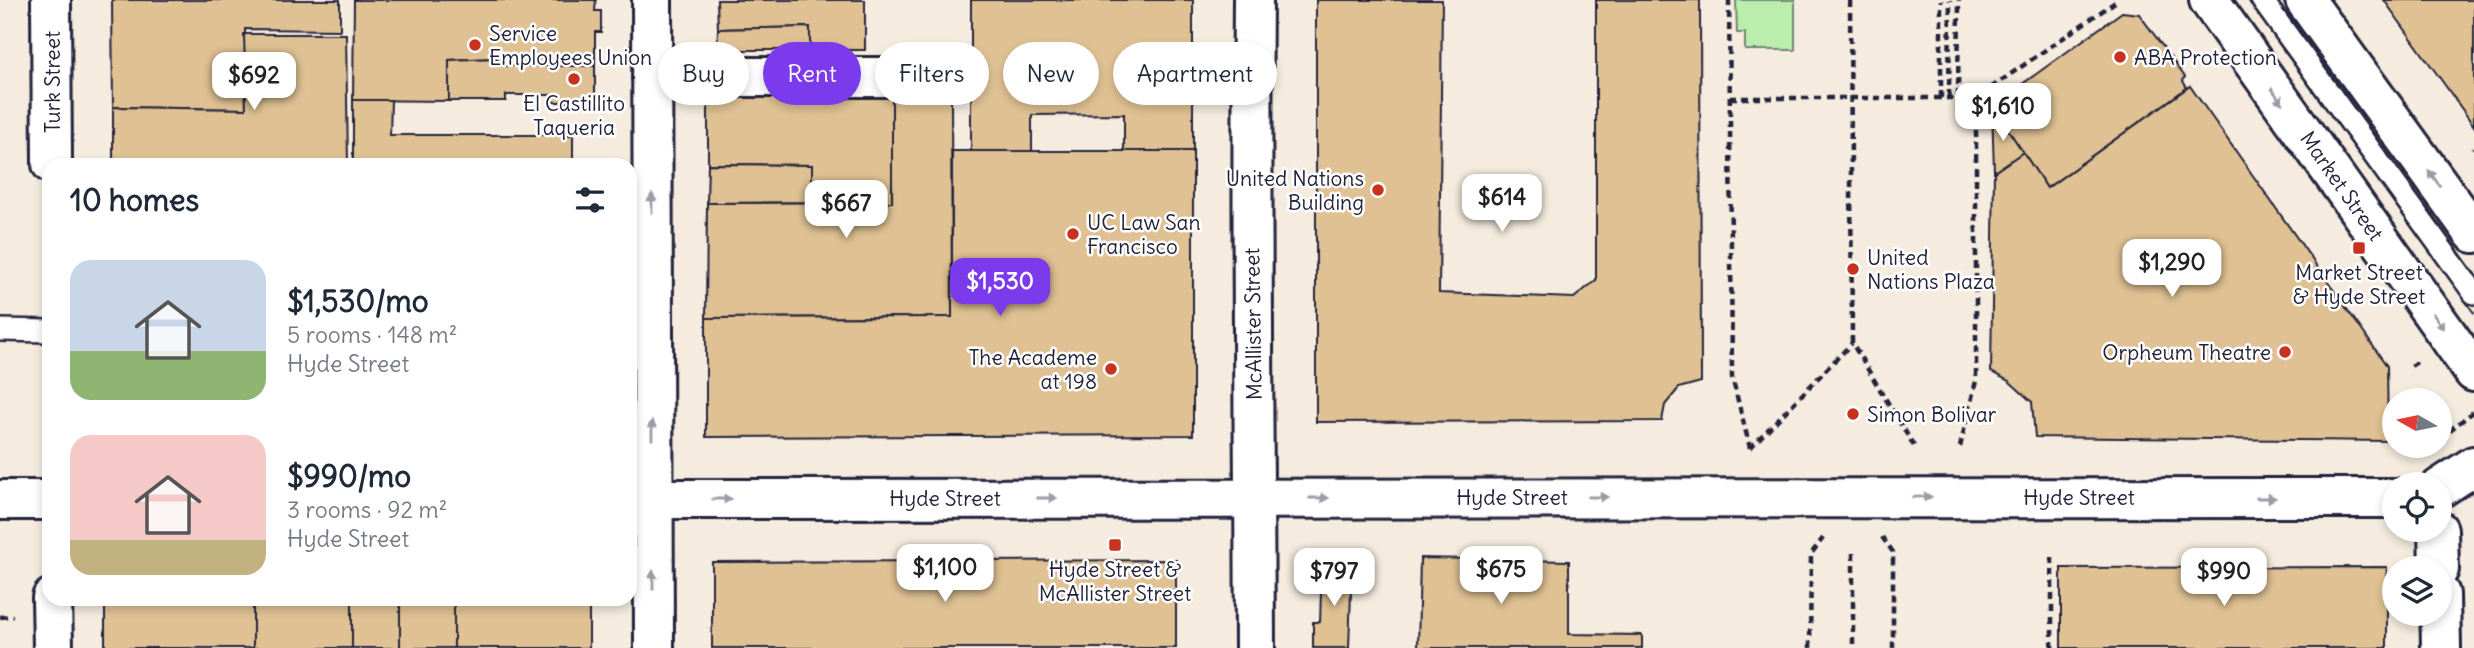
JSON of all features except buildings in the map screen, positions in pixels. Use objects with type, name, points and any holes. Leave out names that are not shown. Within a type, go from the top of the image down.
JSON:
[{"type":"street","name":"Turk Street","points":[[51,0],[52,158]]},
{"type":"street","points":[[652,0],[642,499],[654,648]]},
{"type":"street","name":"McAllister Street","points":[[1253,0],[1255,648]]},
{"type":"street","name":"Market Street","points":[[2209,0],[2474,372]]},
{"type":"street","points":[[2305,0],[2474,233]]},
{"type":"street","points":[[652,77],[875,77]]},
{"type":"street","points":[[2452,480],[2474,466]]},
{"type":"street","name":"Hyde Street","points":[[642,499],[2382,498]]},
{"type":"street","points":[[0,500],[42,500]]},
{"type":"street","points":[[52,606],[52,648]]},
{"type":"street","points":[[2441,626],[2441,648]]},
{"type":"lane","name":"Market Street","points":[[2262,0],[2474,293]]},
{"type":"lane","points":[[0,330],[42,331]]},
{"type":"path","points":[[1729,0],[1732,377],[1750,447],[1852,342]]},
{"type":"path","points":[[1850,0],[1852,342],[1914,446]]},
{"type":"path","points":[[1941,0],[1941,98]]},
{"type":"path","points":[[1949,97],[1950,0]]},
{"type":"path","points":[[1958,97],[1959,0]]},
{"type":"path","points":[[1730,98],[1976,98],[2118,0]]},
{"type":"path","points":[[1960,447],[1976,381],[1976,98]]},
{"type":"path","points":[[2452,428],[2474,411]]},
{"type":"path","points":[[1893,552],[1893,648]]},
{"type":"path","points":[[2052,552],[2052,648]]},
{"type":"path","points":[[1853,553],[1853,648]]},
{"type":"path","points":[[1810,648],[1811,554]]},
{"type":"path","points":[[0,617],[19,616]]},
{"type":"green space","points":[[1736,0],[1795,0],[1795,50],[1745,50],[1745,33],[1737,33]]},
{"type":"tram line","points":[[2248,0],[2474,313]]},
{"type":"tram line","points":[[2276,0],[2474,274]]},
{"type":"place","name":"Service Employees Union","points":[[475,45]]},
{"type":"place","name":"ABA Protection","points":[[2120,57]]},
{"type":"place","name":"El Castillito Taqueria","points":[[574,79]]},
{"type":"place","name":"United Nations Building","points":[[1378,190]]},
{"type":"place","name":"UC Law San Francisco","points":[[1073,234]]},
{"type":"place","name":"Market Street & Hyde Street","points":[[2359,248]]},
{"type":"place","name":"United Nations Plaza","points":[[1853,269]]},
{"type":"place","name":"Orpheum Theatre","points":[[2285,352]]},
{"type":"place","name":"The Academe at 198","points":[[1111,369]]},
{"type":"place","name":"Simon Bolivar","points":[[1853,414]]},
{"type":"place","name":"Hyde Street & McAllister Street","points":[[1115,545]]}]
